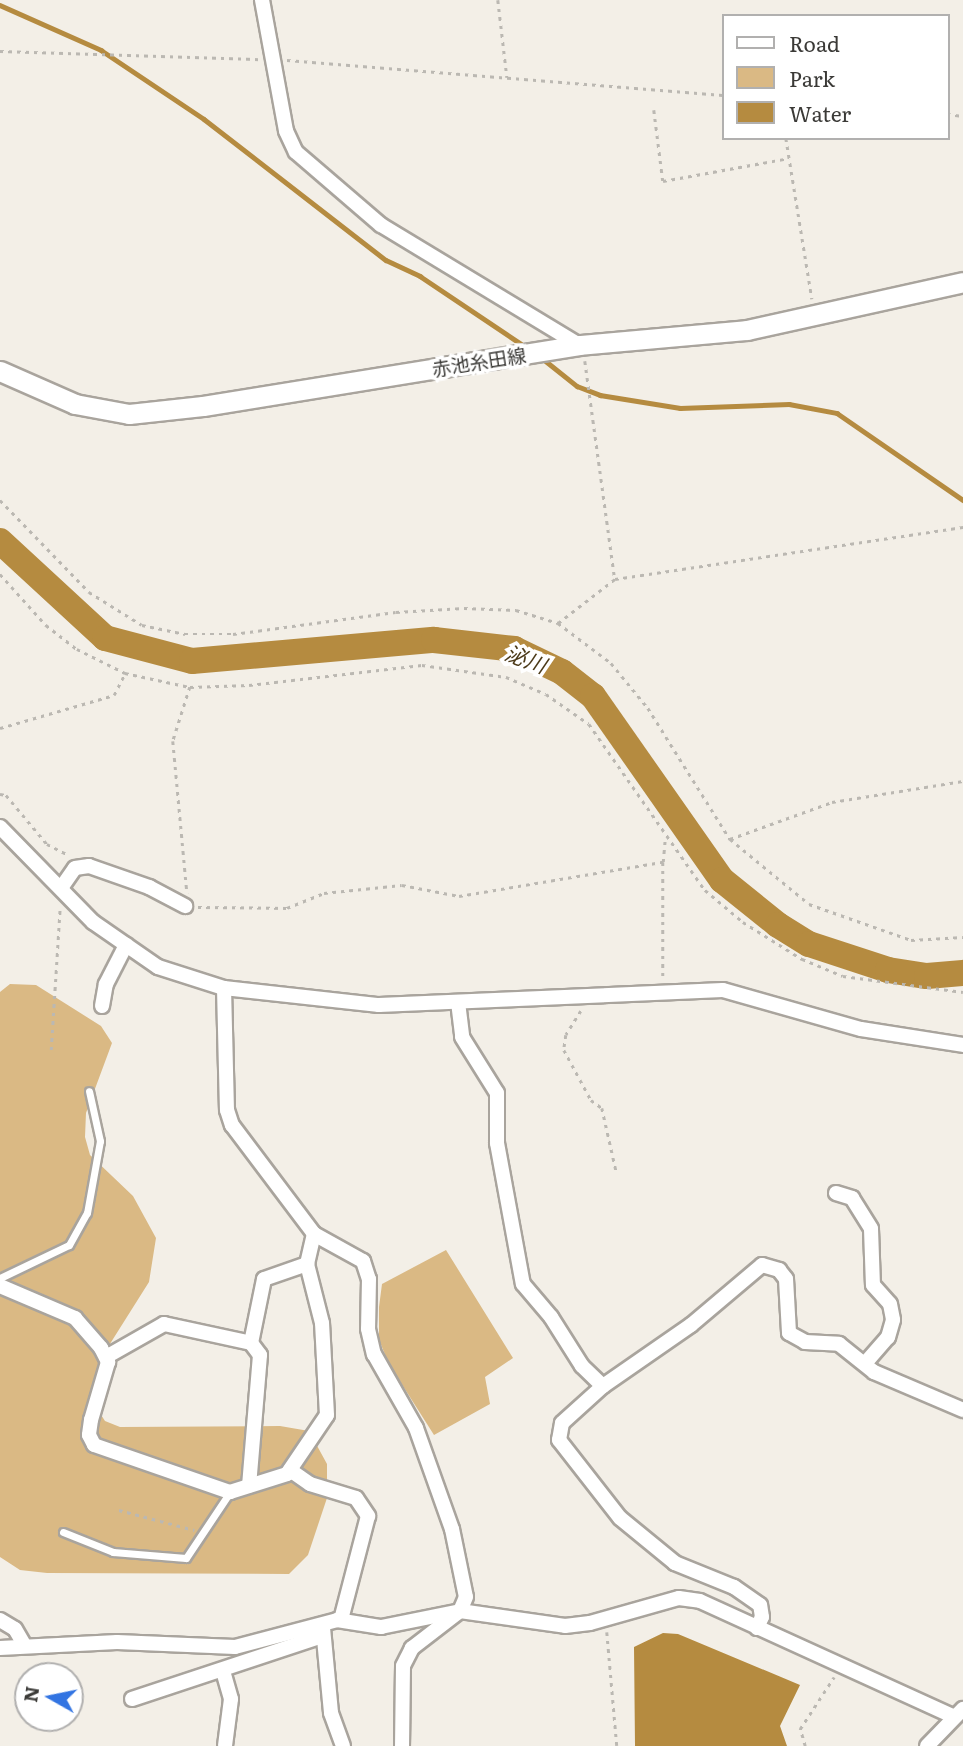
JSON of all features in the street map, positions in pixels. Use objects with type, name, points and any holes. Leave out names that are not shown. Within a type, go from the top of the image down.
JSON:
[{"type":"main road","name":"赤池糸田線","points":[[0,371],[75,404],[129,414],[229,402],[579,345],[747,330],[963,282]]},
{"type":"street","points":[[262,0],[286,131],[296,152],[381,225],[579,345]]},
{"type":"street","points":[[3,834],[93,922],[126,945],[174,974],[224,988],[364,1005],[664,990],[723,990],[861,1028],[963,1045]]},
{"type":"street","points":[[61,888],[75,868],[89,866],[149,887],[184,906]]},
{"type":"street","points":[[102,1006],[106,984],[126,945]]},
{"type":"street","points":[[224,988],[227,1110],[232,1125],[314,1234],[363,1261],[369,1279],[368,1329],[374,1354],[416,1428],[443,1497],[466,1597],[460,1611],[412,1648],[403,1666],[402,1746]]},
{"type":"street","points":[[458,1002],[462,1037],[497,1093],[496,1143],[523,1284],[551,1317],[582,1366],[603,1386]]},
{"type":"street","points":[[836,1193],[852,1198],[871,1229],[873,1285],[890,1304],[893,1320],[888,1337],[865,1363]]},
{"type":"street","points":[[0,1286],[75,1318],[106,1357],[103,1388],[91,1420],[89,1435],[94,1445],[230,1492],[289,1470],[327,1415],[322,1323],[307,1264],[314,1234]]},
{"type":"street","points":[[251,1343],[264,1279],[307,1264]]},
{"type":"street","points":[[757,1628],[762,1617],[760,1605],[734,1587],[675,1563],[649,1545],[620,1518],[559,1440],[562,1423],[603,1386],[691,1325],[762,1265],[779,1270],[786,1279],[789,1333],[805,1342],[839,1345],[874,1372],[963,1410]]},
{"type":"street","points":[[106,1357],[164,1324],[251,1343],[260,1355],[249,1486]]},
{"type":"street","points":[[289,1470],[310,1484],[356,1498],[368,1516],[341,1620]]},
{"type":"street","points":[[132,1699],[223,1671],[341,1620],[381,1626],[460,1611],[565,1626],[603,1619],[679,1598],[700,1601],[841,1668],[959,1713],[927,1746]]},
{"type":"street","points":[[0,1620],[15,1629],[23,1643]]},
{"type":"street","points":[[0,1648],[23,1643],[235,1647],[323,1630]]},
{"type":"street","points":[[323,1630],[331,1713],[343,1746]]},
{"type":"street","points":[[223,1671],[231,1699],[225,1746]]},
{"type":"lane","points":[[0,1278],[69,1245],[87,1213],[100,1141],[89,1091]]},
{"type":"lane","points":[[63,1532],[113,1552],[174,1560],[186,1558],[230,1492]]},
{"type":"path","points":[[498,0],[507,77]]},
{"type":"path","points":[[0,51],[273,59],[722,95]]},
{"type":"path","points":[[654,110],[663,181],[789,158]]},
{"type":"path","points":[[786,140],[815,316]]},
{"type":"path","points":[[579,345],[615,579]]},
{"type":"path","points":[[0,500],[89,592],[142,625],[185,634],[233,634],[396,612],[464,608],[516,610],[558,623],[611,663],[641,699],[730,839],[809,904],[911,940],[963,937]]},
{"type":"path","points":[[558,623],[615,579],[963,527]]},
{"type":"path","points":[[0,574],[46,625],[77,649],[125,673],[190,687],[249,685],[422,665],[506,677],[546,694],[589,724],[665,837],[705,890],[743,922],[802,959],[843,976],[884,985],[963,992]]},
{"type":"path","points":[[0,728],[114,695],[125,673]]},
{"type":"path","points":[[190,687],[173,741],[176,801],[190,881],[184,906],[287,908],[324,893],[401,885],[459,895],[663,862]]},
{"type":"path","points":[[730,839],[832,802],[963,781]]},
{"type":"path","points":[[0,794],[6,795],[47,844],[84,859],[89,866]]},
{"type":"path","points":[[664,990],[665,837]]},
{"type":"path","points":[[51,1050],[61,888]]},
{"type":"path","points":[[588,995],[566,1035],[564,1050],[591,1100],[602,1108],[616,1170]]},
{"type":"path","points":[[119,1510],[204,1533]]},
{"type":"path","points":[[603,1619],[612,1659],[617,1746]]},
{"type":"path","points":[[806,1746],[800,1729],[841,1668]]},
{"type":"green space","points":[[10,984],[36,985],[101,1026],[112,1043],[86,1113],[85,1137],[90,1155],[133,1196],[156,1238],[149,1282],[108,1347],[92,1388],[94,1404],[105,1421],[120,1427],[280,1426],[309,1431],[327,1464],[327,1498],[308,1555],[289,1574],[47,1573],[20,1570],[0,1557],[0,992]]},
{"type":"green space","points":[[446,1250],[513,1358],[485,1377],[490,1404],[434,1435],[389,1364],[379,1340],[379,1307],[382,1284]]},
{"type":"water","points":[[663,1633],[678,1634],[800,1685],[780,1726],[787,1746],[635,1746],[634,1647]]},
{"type":"waterway","points":[[0,5],[101,50],[204,119],[386,260],[420,276],[527,348]]},
{"type":"waterway","points":[[542,358],[577,386],[600,395],[680,408],[789,404],[837,413],[963,500]]},
{"type":"waterway","name":"泌川","points":[[0,541],[105,638],[192,661],[434,640],[514,649],[562,672],[593,696],[722,880],[778,925],[809,944],[888,970],[927,976],[963,973]]}]
